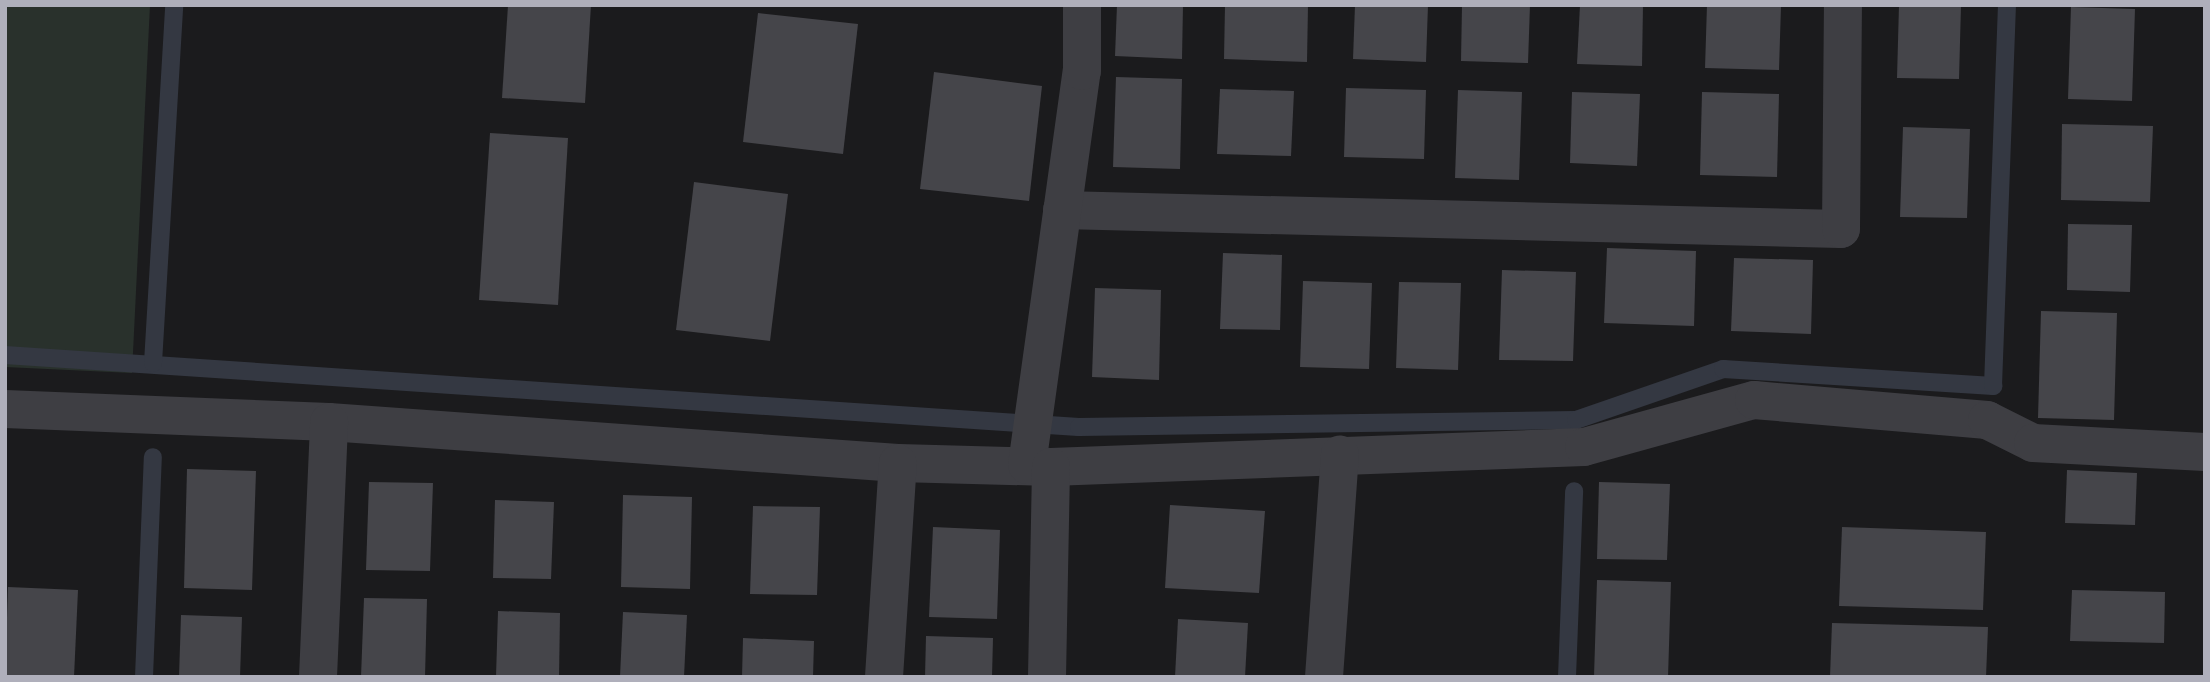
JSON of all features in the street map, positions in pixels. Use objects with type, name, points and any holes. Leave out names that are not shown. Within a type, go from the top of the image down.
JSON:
[{"type":"street","points":[[1047,677],[1037,399],[1082,71],[1082,5]]},
{"type":"street","points":[[1062,210],[1841,229],[1843,5]]},
{"type":"street","points":[[5,408],[329,422],[898,463],[1039,466],[1584,447],[1754,400],[1987,420],[2033,443],[2205,452]]},
{"type":"street","points":[[318,677],[329,422]]},
{"type":"street","points":[[1324,677],[1340,455]]},
{"type":"street","points":[[884,677],[898,463]]},
{"type":"shaded area","points":[[5,5],[150,5],[132,373],[5,367]]},
{"type":"building","points":[[508,5],[591,5],[585,103],[502,98]]},
{"type":"building","points":[[1117,5],[1183,5],[1182,59],[1115,56]]},
{"type":"building","points":[[1225,5],[1308,5],[1307,62],[1224,59]]},
{"type":"building","points":[[1355,5],[1428,5],[1426,62],[1353,59]]},
{"type":"building","points":[[1462,5],[1530,5],[1528,63],[1461,61]]},
{"type":"building","points":[[1580,5],[1643,5],[1642,66],[1577,64]]},
{"type":"building","points":[[1707,5],[1781,5],[1779,70],[1705,68]]},
{"type":"building","points":[[1899,5],[1961,5],[1959,79],[1897,78]]},
{"type":"building","points":[[2071,7],[2135,9],[2132,101],[2068,99]]},
{"type":"building","points":[[758,13],[858,24],[843,154],[743,142]]},
{"type":"building","points":[[934,72],[1042,86],[1029,201],[920,189]]},
{"type":"building","points":[[1116,77],[1182,79],[1180,169],[1113,167]]},
{"type":"building","points":[[1346,88],[1426,90],[1424,159],[1344,157]]},
{"type":"building","points":[[1220,89],[1294,91],[1291,156],[1217,154]]},
{"type":"building","points":[[1458,90],[1522,92],[1519,180],[1455,178]]},
{"type":"building","points":[[1572,92],[1640,94],[1637,166],[1570,163]]},
{"type":"building","points":[[1702,92],[1779,94],[1777,177],[1700,175]]},
{"type":"building","points":[[2062,124],[2153,126],[2150,202],[2061,200]]},
{"type":"building","points":[[1903,127],[1970,129],[1967,218],[1900,217]]},
{"type":"building","points":[[490,133],[568,138],[558,305],[479,300]]},
{"type":"building","points":[[694,182],[788,194],[770,341],[676,330]]},
{"type":"building","points":[[2068,224],[2132,225],[2130,292],[2067,290]]},
{"type":"building","points":[[1607,248],[1696,251],[1694,326],[1604,323]]},
{"type":"building","points":[[1223,253],[1282,255],[1280,330],[1220,329]]},
{"type":"building","points":[[1734,258],[1813,260],[1811,334],[1731,331]]},
{"type":"building","points":[[1502,270],[1576,272],[1573,361],[1499,360]]},
{"type":"building","points":[[1303,281],[1372,283],[1369,369],[1300,367]]},
{"type":"building","points":[[1399,282],[1461,283],[1458,370],[1396,368]]},
{"type":"building","points":[[1095,288],[1161,290],[1159,380],[1092,377]]},
{"type":"building","points":[[2041,311],[2117,313],[2114,420],[2038,418]]},
{"type":"building","points":[[187,469],[256,471],[252,590],[184,588]]},
{"type":"building","points":[[2067,470],[2137,473],[2135,525],[2065,523]]},
{"type":"building","points":[[369,482],[433,483],[430,571],[366,570]]},
{"type":"building","points":[[1599,482],[1670,484],[1667,560],[1597,559]]},
{"type":"building","points":[[623,495],[692,497],[690,589],[621,587]]},
{"type":"building","points":[[495,500],[554,502],[551,579],[493,578]]},
{"type":"building","points":[[1170,505],[1265,511],[1259,593],[1165,588]]},
{"type":"building","points":[[753,506],[820,507],[817,595],[750,594]]},
{"type":"building","points":[[933,527],[1000,530],[997,619],[929,617]]},
{"type":"building","points":[[1842,527],[1986,532],[1983,610],[1839,606]]},
{"type":"building","points":[[1597,580],[1671,582],[1668,677],[1594,677]]},
{"type":"building","points":[[8,587],[78,590],[74,677],[5,677]]},
{"type":"building","points":[[2072,590],[2165,592],[2164,643],[2070,641]]},
{"type":"building","points":[[364,598],[427,599],[425,677],[361,677]]},
{"type":"building","points":[[498,611],[560,613],[559,677],[496,677]]},
{"type":"building","points":[[623,612],[687,615],[684,677],[620,677]]},
{"type":"building","points":[[181,615],[242,617],[240,677],[179,677]]},
{"type":"building","points":[[1178,619],[1248,623],[1245,677],[1175,677]]},
{"type":"building","points":[[1832,623],[1988,627],[1986,677],[1830,677]]},
{"type":"building","points":[[926,636],[993,638],[992,677],[925,677]]},
{"type":"building","points":[[743,638],[814,641],[813,677],[742,677]]},
{"type":"waterway","points":[[153,363],[174,5]]},
{"type":"waterway","points":[[5,355],[1079,427],[1576,420],[1723,369],[1993,386],[2007,5]]},
{"type":"waterway","points":[[144,677],[153,457]]},
{"type":"waterway","points":[[1567,677],[1574,491]]}]
